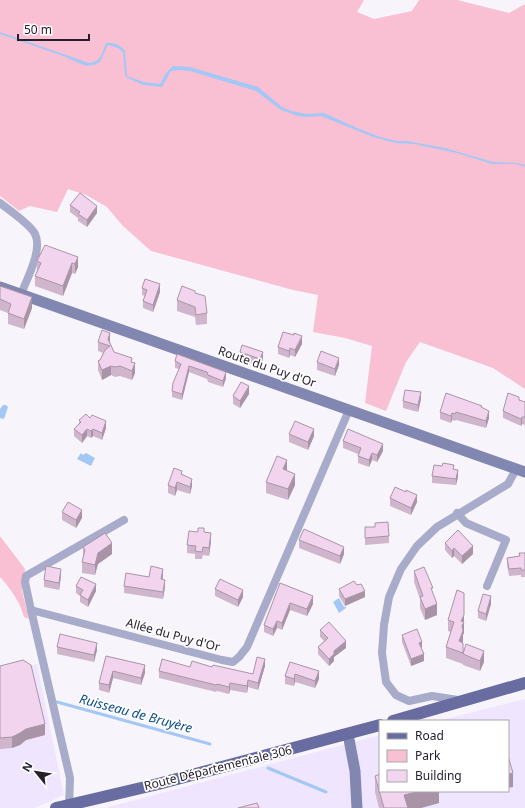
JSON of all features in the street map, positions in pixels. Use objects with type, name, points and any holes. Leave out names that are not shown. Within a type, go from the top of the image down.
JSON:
[{"type":"main road","name":"Route du Puy d'Or","points":[[0,287],[169,348],[521,471]]},
{"type":"main road","points":[[396,720],[525,683]]},
{"type":"main road","name":"Route Départementale 306","points":[[56,808],[158,784],[379,725]]},
{"type":"main road","points":[[348,734],[355,771],[356,808]]},
{"type":"street","points":[[0,203],[20,218],[35,234],[38,251],[21,294]]},
{"type":"street","name":"Allée du Puy d'Or","points":[[31,610],[233,662],[240,657],[247,647],[349,410]]},
{"type":"street","points":[[463,701],[432,696],[409,701],[396,695],[386,682],[382,654],[384,625],[390,597],[401,569],[417,546],[437,526],[508,484],[521,471]]},
{"type":"street","points":[[458,513],[466,523],[506,540],[487,586]]},
{"type":"street","points":[[69,806],[70,778],[31,610],[25,582],[26,576],[124,520]]},
{"type":"shaded area","points":[[37,664],[64,795],[35,808],[0,808],[0,674]]},
{"type":"shaded area","points":[[525,699],[525,808],[105,808],[379,735],[379,792],[509,792],[509,720],[442,720]]},
{"type":"green space","points":[[0,0],[364,0],[357,12],[374,19],[412,11],[419,0],[457,0],[509,13],[525,4],[525,389],[493,368],[420,342],[406,362],[386,411],[365,403],[372,346],[345,338],[313,332],[318,295],[293,290],[151,251],[122,225],[107,207],[86,195],[68,189],[57,212],[30,206],[19,211],[0,196]]},
{"type":"green space","points":[[0,536],[25,569],[22,591],[29,619],[24,617],[15,596],[0,577]]},
{"type":"water","points":[[0,32],[89,63],[99,59],[106,43],[114,44],[121,47],[125,51],[127,76],[144,82],[160,84],[166,73],[173,66],[190,67],[258,87],[282,107],[291,111],[307,114],[324,113],[380,137],[445,148],[493,162],[517,163],[525,165],[525,167],[516,164],[492,164],[457,153],[414,144],[396,143],[373,137],[321,116],[298,116],[281,110],[256,91],[190,71],[171,71],[162,87],[143,85],[126,77],[123,52],[118,48],[108,45],[100,62],[94,65],[86,66],[63,56],[0,34]]},
{"type":"water","points":[[3,405],[8,407],[4,419],[0,418],[0,409]]},
{"type":"water","points":[[81,453],[83,455],[86,453],[95,458],[91,466],[77,459]]},
{"type":"water","points":[[339,598],[346,608],[339,613],[333,602]]},
{"type":"building","points":[[80,193],[97,206],[87,220],[78,214],[80,212],[70,205]]},
{"type":"building","points":[[45,245],[78,257],[75,264],[72,263],[63,286],[35,276],[41,263],[37,261]]},
{"type":"building","points":[[145,279],[160,284],[153,305],[143,301],[147,290],[142,288]]},
{"type":"building","points":[[0,286],[32,297],[24,319],[8,313],[11,304],[0,299]]},
{"type":"building","points":[[182,286],[195,291],[195,293],[205,296],[207,313],[196,315],[195,307],[177,300]]},
{"type":"building","points":[[102,330],[110,333],[108,339],[114,352],[132,358],[131,362],[135,363],[132,371],[120,366],[111,366],[102,370],[98,361],[105,350],[110,346],[98,342]]},
{"type":"building","points":[[283,332],[294,335],[294,333],[302,336],[295,350],[290,348],[289,351],[278,347]]},
{"type":"building","points":[[242,345],[263,352],[260,359],[240,352]]},
{"type":"building","points":[[321,351],[339,358],[335,369],[317,362]]},
{"type":"building","points":[[177,354],[226,372],[223,381],[208,375],[207,372],[189,366],[182,394],[172,391],[173,383],[181,364],[175,361]]},
{"type":"building","points":[[241,382],[249,386],[240,401],[233,396]]},
{"type":"building","points":[[405,390],[421,392],[418,405],[403,401]]},
{"type":"building","points":[[446,393],[482,406],[481,407],[489,411],[486,421],[456,412],[455,414],[452,413],[451,416],[440,412]]},
{"type":"building","points":[[508,393],[519,397],[519,400],[525,402],[525,417],[522,417],[521,419],[503,411]]},
{"type":"building","points":[[86,414],[90,418],[92,415],[106,421],[102,433],[93,429],[91,431],[87,429],[82,435],[74,429],[81,422],[79,420]]},
{"type":"building","points":[[295,421],[314,429],[308,442],[289,434]]},
{"type":"building","points":[[348,429],[383,444],[377,455],[372,453],[369,460],[358,456],[361,448],[343,441]]},
{"type":"building","points":[[277,456],[287,460],[283,469],[295,474],[288,489],[266,482]]},
{"type":"building","points":[[443,463],[454,465],[453,469],[458,470],[456,479],[432,476],[434,465],[442,466]]},
{"type":"building","points":[[174,468],[182,471],[181,474],[192,479],[190,487],[177,482],[175,488],[168,485]]},
{"type":"building","points":[[395,487],[417,495],[411,508],[390,498]]},
{"type":"building","points":[[68,502],[82,510],[76,520],[62,512]]},
{"type":"building","points":[[388,522],[389,536],[365,538],[365,527],[375,527],[375,523]]},
{"type":"building","points":[[198,528],[204,528],[204,532],[211,533],[209,548],[203,547],[202,552],[195,551],[196,546],[187,545],[189,531],[198,532]]},
{"type":"building","points":[[304,529],[344,547],[340,556],[299,540]]},
{"type":"building","points":[[458,530],[473,546],[462,556],[454,548],[452,551],[445,543]]},
{"type":"building","points":[[105,533],[112,543],[98,553],[95,565],[82,562],[85,550],[83,547]]},
{"type":"building","points":[[519,553],[525,553],[525,570],[521,570],[521,568],[509,569],[507,558],[520,556]]},
{"type":"building","points":[[46,566],[61,569],[59,583],[44,580]]},
{"type":"building","points":[[151,566],[163,569],[161,579],[165,580],[163,592],[124,586],[126,573],[149,577]]},
{"type":"building","points":[[424,567],[433,588],[431,588],[437,604],[425,609],[420,597],[423,596],[414,571]]},
{"type":"building","points":[[81,577],[96,584],[88,600],[80,595],[83,590],[76,586]]},
{"type":"building","points":[[220,579],[243,590],[238,600],[215,589]]},
{"type":"building","points":[[354,581],[357,585],[361,584],[365,591],[345,599],[339,589]]},
{"type":"building","points":[[280,583],[313,596],[307,609],[290,603],[282,623],[277,621],[273,629],[264,625]]},
{"type":"building","points":[[457,590],[464,593],[464,615],[461,621],[464,622],[462,626],[463,631],[459,641],[463,643],[463,653],[446,647],[454,622],[448,620]]},
{"type":"building","points":[[483,594],[491,596],[486,614],[478,611]]},
{"type":"building","points":[[329,622],[346,641],[334,651],[334,654],[329,659],[318,647],[328,638],[320,630]]},
{"type":"building","points":[[417,629],[422,642],[419,643],[424,654],[411,659],[402,635]]},
{"type":"building","points":[[60,634],[97,643],[94,655],[57,647]]},
{"type":"building","points":[[466,644],[484,651],[480,661],[463,654]]},
{"type":"building","points":[[106,656],[145,665],[141,678],[113,671],[109,685],[99,683]]},
{"type":"building","points":[[257,657],[265,659],[258,683],[248,680],[247,686],[230,683],[229,687],[216,685],[159,671],[162,659],[190,667],[192,661],[212,667],[213,665],[253,674]]},
{"type":"building","points":[[23,660],[31,665],[45,724],[26,729],[12,737],[0,738],[0,666]]},
{"type":"building","points":[[290,662],[319,671],[315,681],[295,674],[294,679],[285,676]]},
{"type":"building","points":[[509,759],[513,773],[509,774]]},
{"type":"building","points":[[379,774],[379,790],[375,776]]},
{"type":"building","points":[[380,792],[417,792],[404,795],[408,808],[384,808]]},
{"type":"building","points":[[257,803],[259,808],[238,808]]},
{"type":"waterway","name":"Ruisseau de Bruyère","points":[[57,702],[210,744]]},
{"type":"waterway","name":"Ruisseau de Bruyère","points":[[268,768],[326,792]]}]
